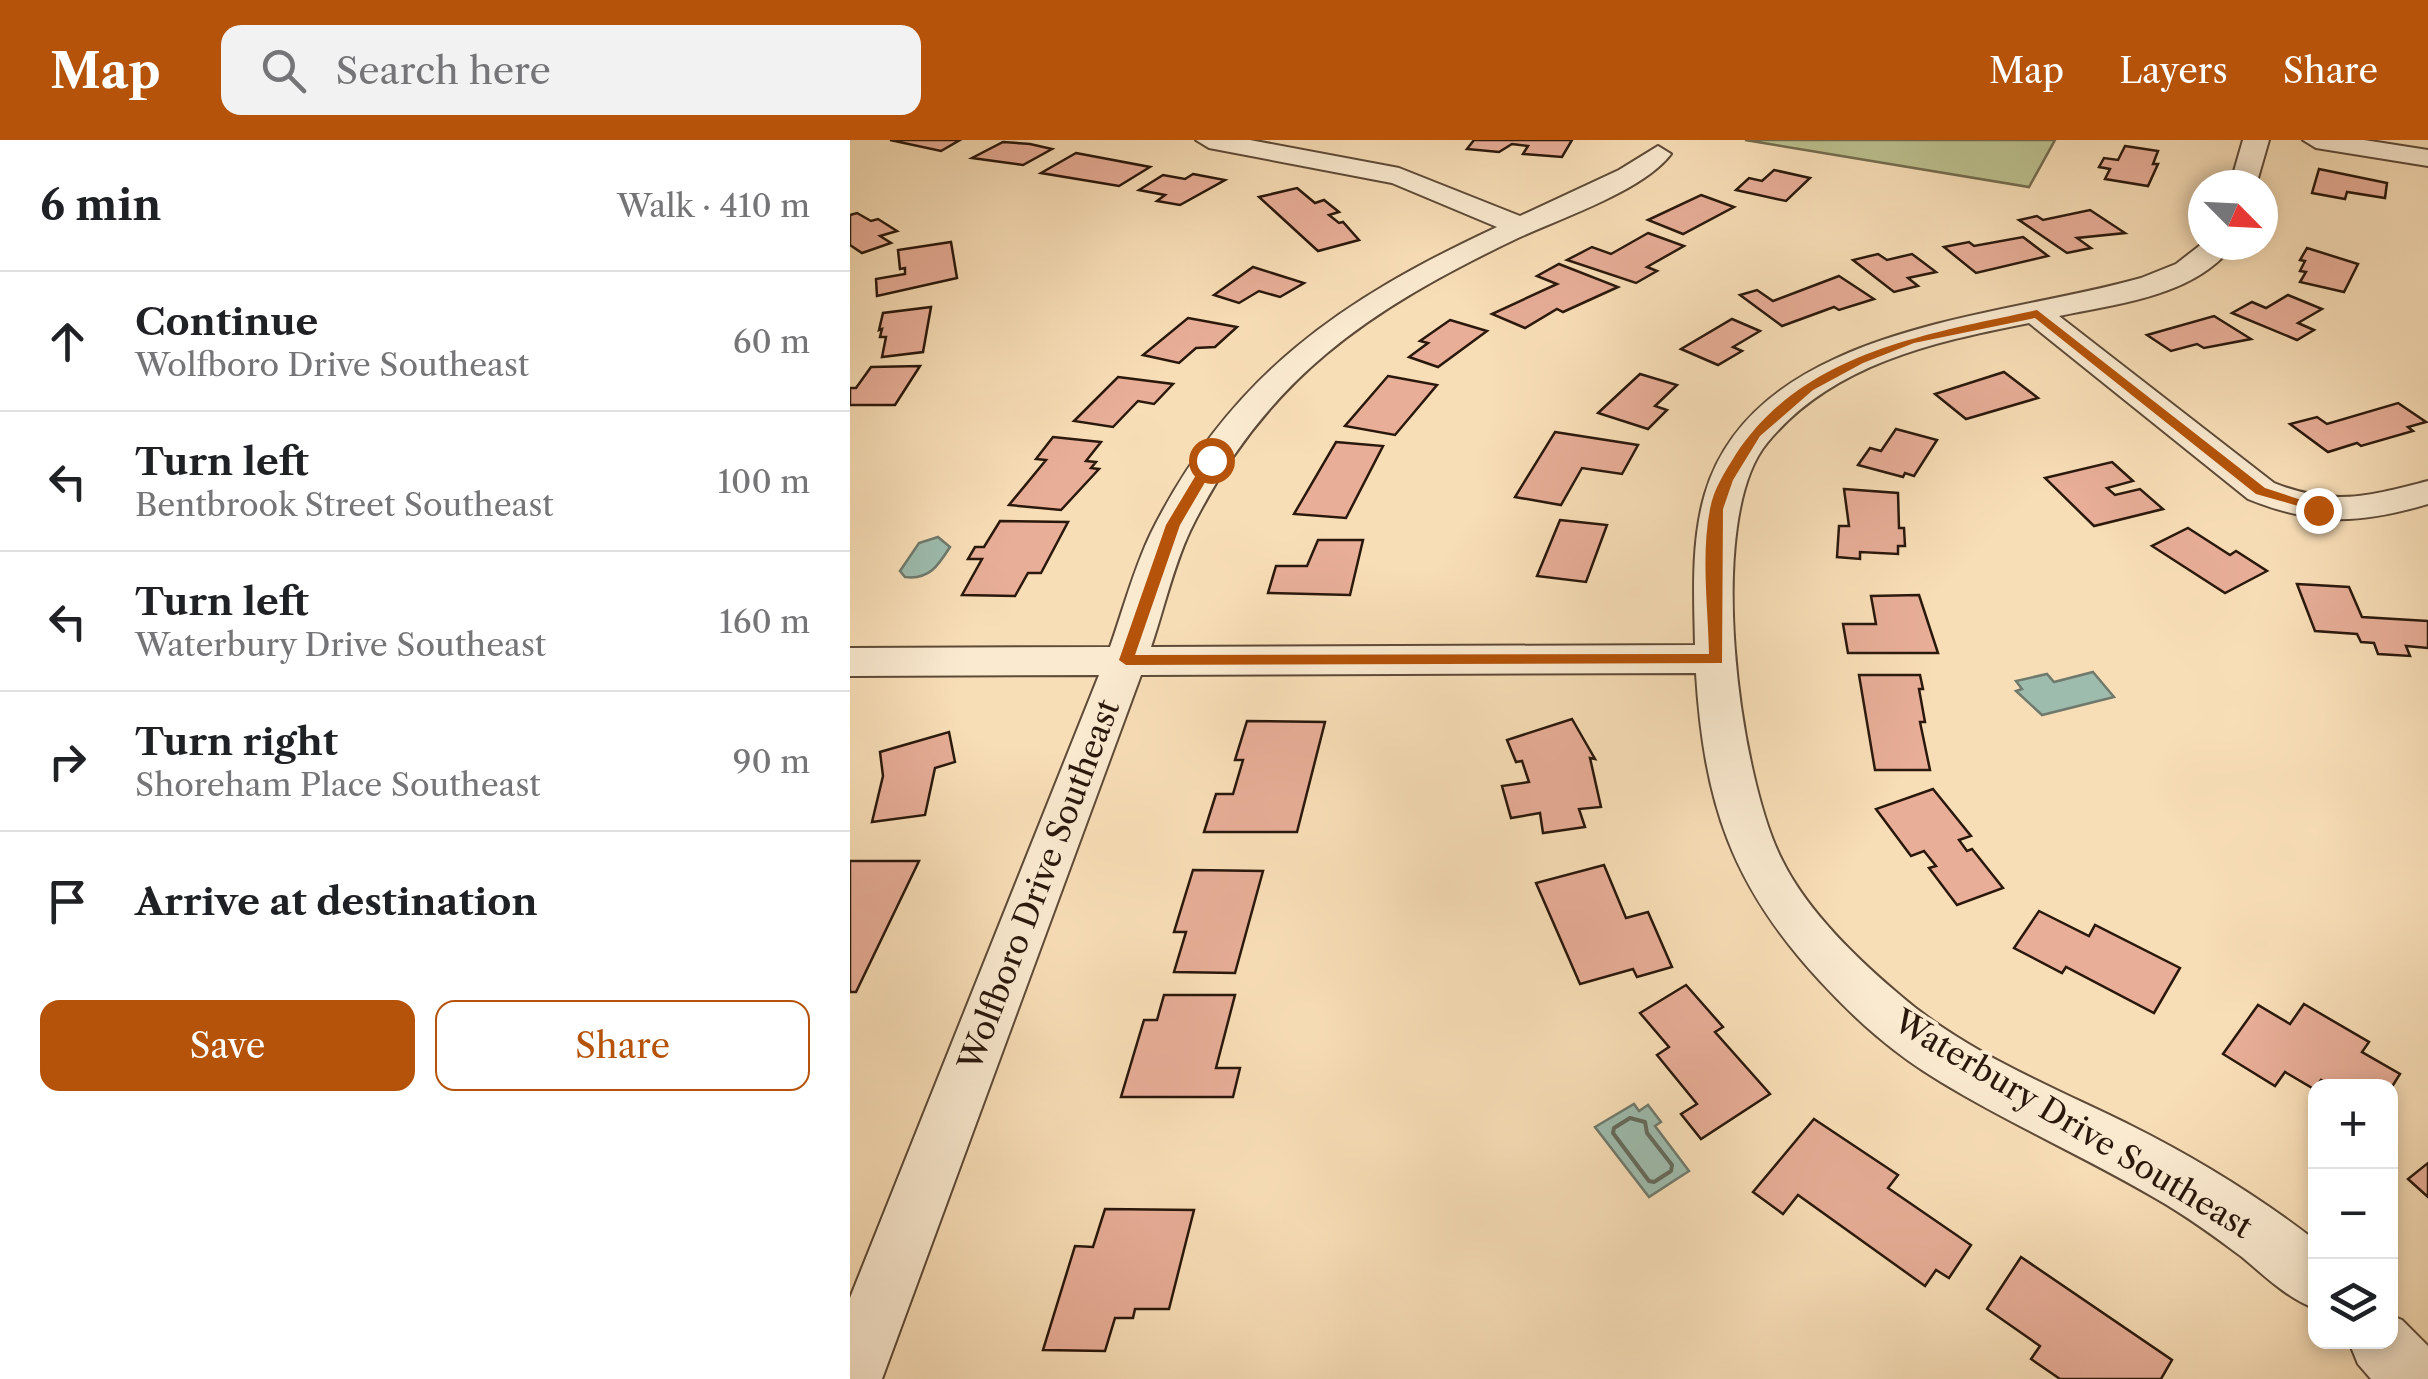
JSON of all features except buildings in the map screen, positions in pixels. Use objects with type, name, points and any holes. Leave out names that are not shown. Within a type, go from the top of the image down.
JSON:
[{"type":"street","points":[[1209,140],[1399,176],[1518,226]]},
{"type":"street","points":[[2247,170],[2256,140]]},
{"type":"street","points":[[2316,140],[2428,158]]},
{"type":"street","name":"Wolfboro Drive Southeast","points":[[850,1379],[1126,660],[1173,525],[1211,460],[1261,397],[1309,351],[1365,308],[1432,268],[1628,176],[1658,154]]},
{"type":"street","name":"Waterbury Drive Southeast","points":[[2198,260],[2146,286],[1911,340],[1858,360],[1809,387],[1756,434],[1726,480],[1716,509],[1716,659],[1727,753],[1752,846],[1778,894],[1818,946],[1889,1018],[2008,1093],[2182,1182],[2251,1226],[2308,1273]]},
{"type":"street","points":[[2037,314],[2261,491],[2287,502],[2347,512],[2373,509],[2428,492]]},
{"type":"street","points":[[850,662],[1716,659]]},
{"type":"street","points":[[2387,1349],[2415,1379]]},
{"type":"green space","points":[[1745,140],[2055,140],[2029,187]]},
{"type":"water","points":[[938,537],[950,547],[937,566],[927,574],[905,577],[900,571],[919,543]]},
{"type":"water","points":[[2093,672],[2114,697],[2042,715],[2016,691],[2022,689],[2016,681],[2047,674],[2054,682]]},
{"type":"water","points":[[1634,1104],[1639,1111],[1648,1105],[1661,1122],[1655,1126],[1689,1171],[1649,1197],[1595,1127]]},
{"type":"route","points":[[1211,460],[1173,525],[1126,660],[1716,659],[1716,509],[1726,480],[1745,447],[1776,412],[1809,387],[1858,360],[1911,340],[2037,314],[2261,491],[2318,510]]}]
